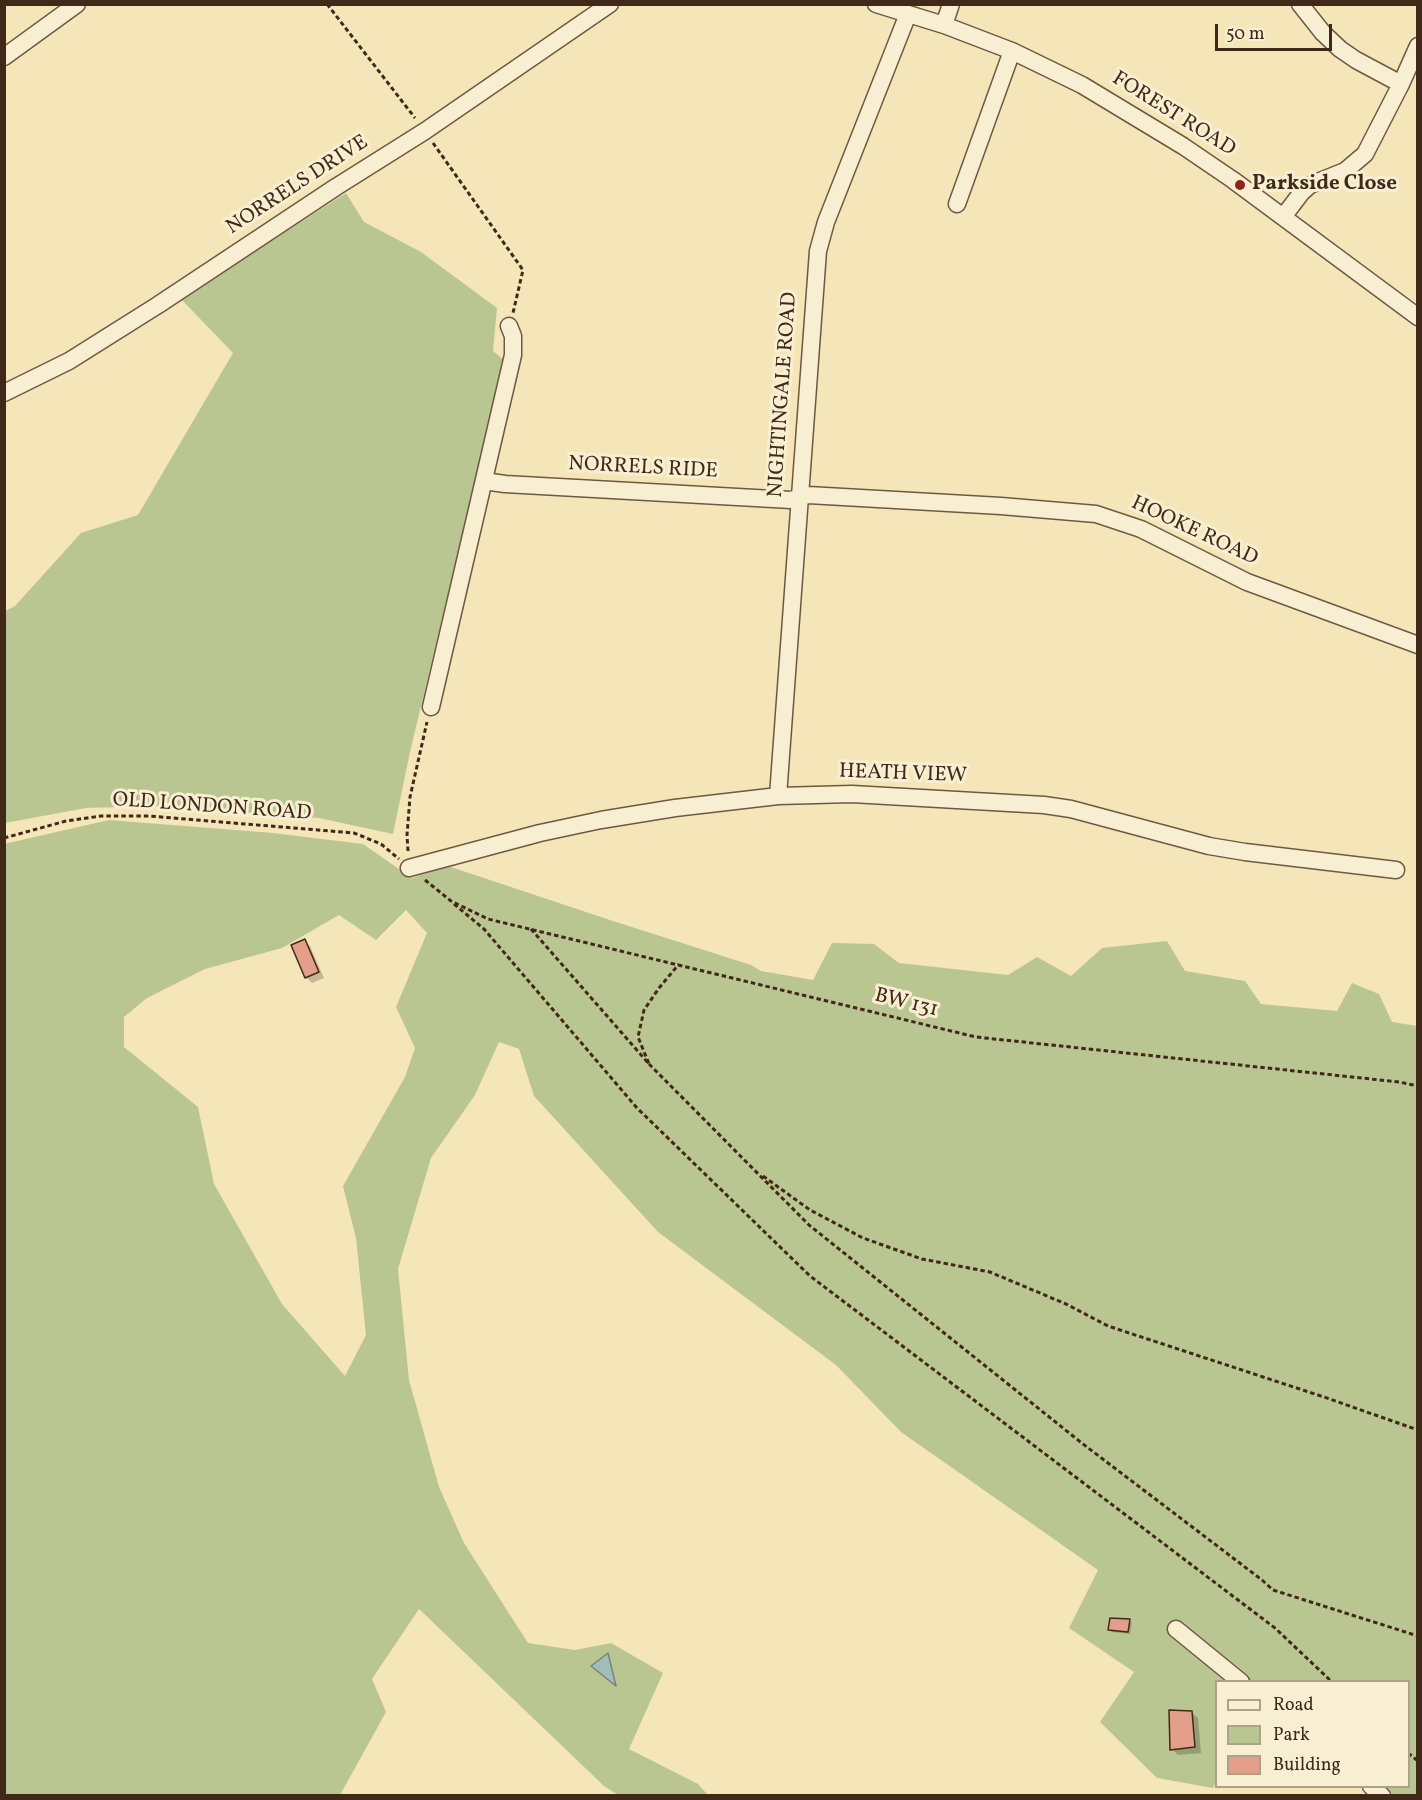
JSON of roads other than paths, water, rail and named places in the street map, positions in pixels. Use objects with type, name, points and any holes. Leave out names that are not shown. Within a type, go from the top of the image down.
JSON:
[{"type":"street","points":[[4,57],[77,4]]},
{"type":"street","name":"NORRELS DRIVE","points":[[4,393],[69,361],[109,336],[424,131],[610,4]]},
{"type":"street","name":"FOREST ROAD","points":[[876,4],[944,25],[1012,51],[1082,85],[1184,146],[1418,317]]},
{"type":"street","points":[[944,25],[951,4]]},
{"type":"street","points":[[1300,4],[1323,33],[1340,49],[1401,84]]},
{"type":"street","name":"NIGHTINGALE ROAD","points":[[778,796],[816,267],[821,236],[908,14]]},
{"type":"street","points":[[1282,217],[1310,185],[1345,171],[1360,160],[1371,145],[1418,46]]},
{"type":"street","points":[[957,204],[1012,51]]},
{"type":"street","points":[[431,707],[513,355],[513,336],[509,326]]},
{"type":"street","name":"NORRELS RIDE","points":[[484,481],[779,500],[800,497]]},
{"type":"street","name":"HOOKE ROAD","points":[[800,497],[808,495],[989,505],[1096,514],[1141,529],[1247,582],[1418,645]]},
{"type":"street","name":"HEATH VIEW","points":[[409,868],[540,833],[601,820],[675,808],[778,796],[852,794],[1044,805],[1071,809],[1209,846],[1396,870]]},
{"type":"street","points":[[1176,1629],[1239,1680]]},
{"type":"water","points":[[608,1653],[616,1686],[591,1666]]},
{"type":"place","name":"Parkside Close","points":[[1240,185]]}]
